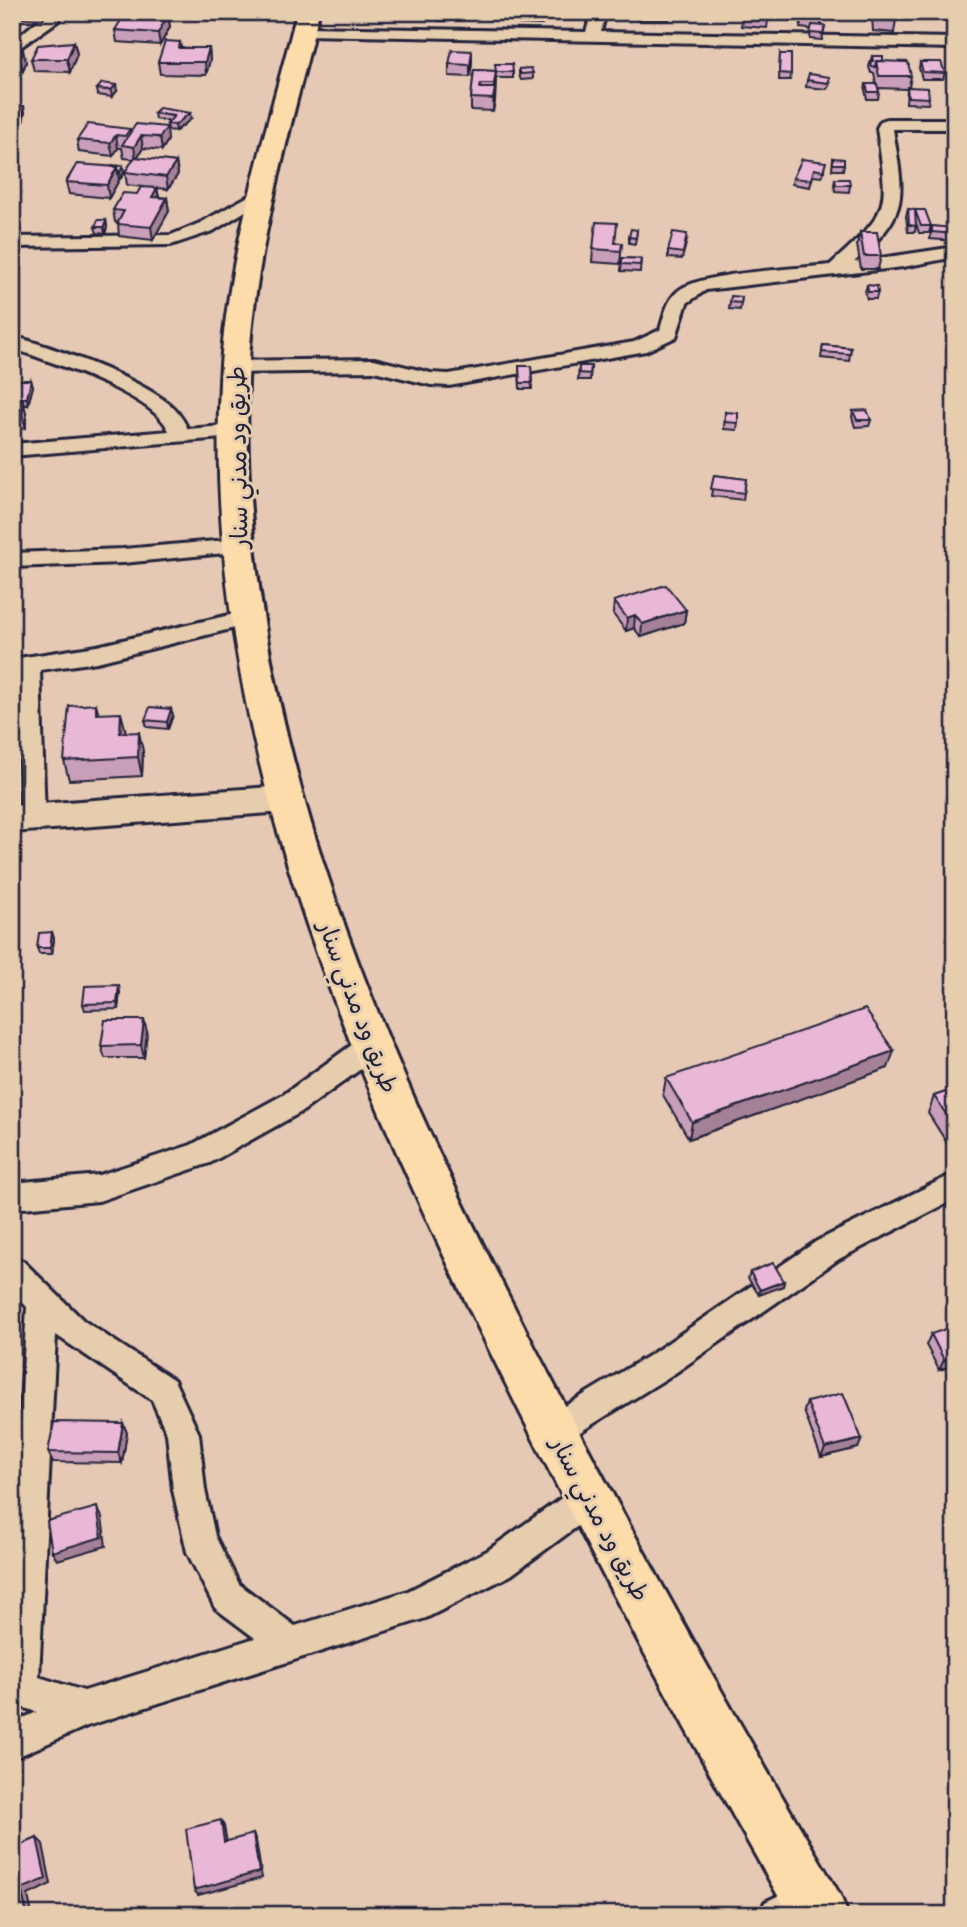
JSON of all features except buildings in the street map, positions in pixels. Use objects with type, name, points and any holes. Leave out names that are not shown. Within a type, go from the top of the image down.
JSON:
[{"type":"highway","name":"طريق ود مدني سنار","points":[[306,22],[261,194],[244,276],[235,367],[234,430],[239,546],[247,618],[285,799],[324,923],[370,1048],[465,1257],[803,1910]]},
{"type":"street","points":[[12,49],[54,16],[55,12]]},
{"type":"street","points":[[592,38],[599,12]]},
{"type":"street","points":[[306,22],[592,38],[955,43]]},
{"type":"street","points":[[835,270],[875,232],[889,214],[893,201],[885,128],[887,124],[955,124]]},
{"type":"street","points":[[12,242],[171,240],[185,237],[223,218],[261,194]]},
{"type":"street","points":[[235,367],[374,365],[430,379],[473,377],[639,346],[658,340],[669,334],[677,300],[688,290],[702,285],[903,262],[955,252]]},
{"type":"street","points":[[12,342],[111,380],[158,404],[171,415],[180,436]]},
{"type":"street","points":[[12,450],[234,430]]},
{"type":"street","points":[[12,559],[123,556],[239,546]]},
{"type":"street","points":[[247,618],[97,654],[21,666],[22,819],[285,799]]},
{"type":"street","points":[[12,1196],[99,1188],[200,1154],[293,1103],[370,1048]]},
{"type":"street","points":[[553,1431],[664,1363],[828,1250],[955,1185]]},
{"type":"street","points":[[12,1271],[73,1331],[163,1390],[183,1434],[189,1490],[199,1540],[221,1585],[227,1596],[291,1644]]},
{"type":"street","points":[[43,1301],[16,1687],[85,1709]]},
{"type":"street","points":[[12,1741],[85,1709],[414,1606],[499,1563],[589,1498]]}]
